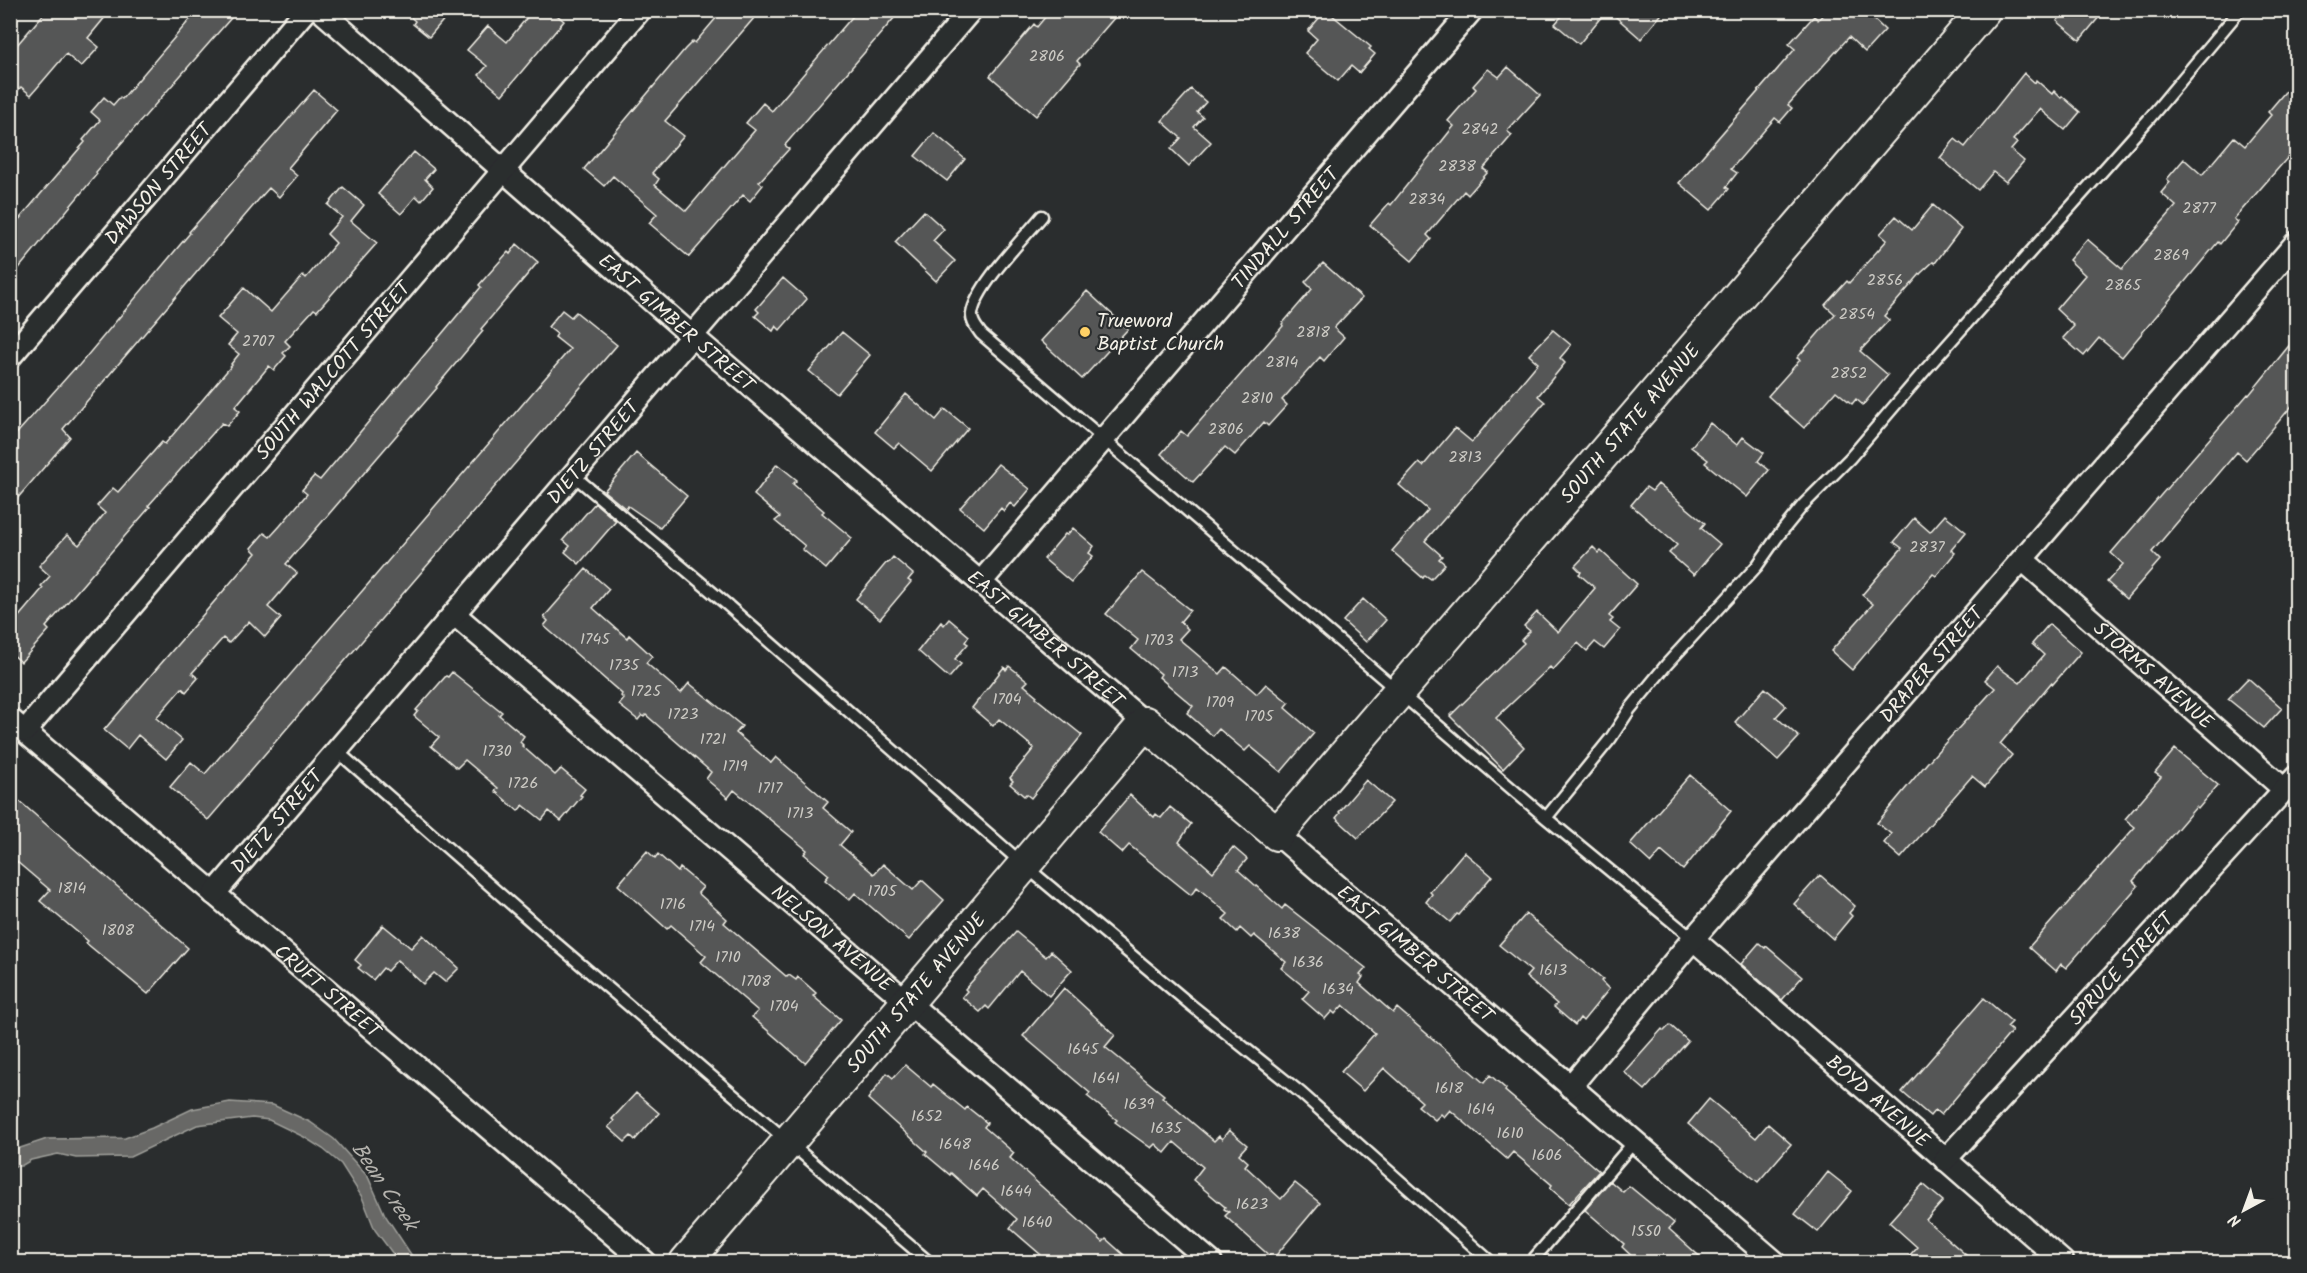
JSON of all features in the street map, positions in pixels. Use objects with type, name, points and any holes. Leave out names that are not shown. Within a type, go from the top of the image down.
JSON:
[{"type":"street","name":"DAWSON STREET","points":[[10,357],[306,10]]},
{"type":"street","name":"EAST GIMBER STREET","points":[[320,10],[502,172],[692,336],[1775,1263]]},
{"type":"street","name":"SOUTH WALCOTT STREET","points":[[18,725],[502,172],[640,10]]},
{"type":"street","name":"DIETZ STREET","points":[[214,894],[971,10]]},
{"type":"street","name":"TINDALL STREET","points":[[980,583],[1472,10]]},
{"type":"street","name":"SOUTH STATE AVENUE","points":[[1276,834],[1984,10]]},
{"type":"street","name":"DRAPER STREET","points":[[1570,1087],[1692,939],[2296,243]]},
{"type":"street","name":"STORMS AVENUE","points":[[2023,560],[2291,784]]},
{"type":"street","name":"NELSON AVENUE","points":[[454,614],[1211,1263]]},
{"type":"street","name":"SOUTH STATE AVENUE","points":[[686,1263],[1145,723]]},
{"type":"street","name":"CRUFT STREET","points":[[18,725],[645,1263]]},
{"type":"street","name":"SPRUCE STREET","points":[[1945,1160],[2291,784]]},
{"type":"street","name":"BOYD AVENUE","points":[[1692,939],[2063,1263]]},
{"type":"lane","points":[[1546,818],[1584,773],[1652,682],[1757,566],[1804,504],[1850,458],[1926,369],[2148,120],[2240,10]]},
{"type":"lane","points":[[1042,216],[983,290],[972,315],[974,324],[981,334],[1546,818],[1692,939]]},
{"type":"lane","points":[[573,476],[725,603],[1024,866],[1301,1093],[1491,1263]]},
{"type":"lane","points":[[337,751],[549,938],[929,1263]]},
{"type":"lane","points":[[1531,1263],[1634,1142]]},
{"type":"shaded area","name":"Bean Creek","points":[[230,1102],[273,1105],[310,1122],[334,1139],[368,1177],[385,1215],[416,1262],[399,1262],[375,1230],[362,1197],[341,1164],[304,1137],[269,1120],[252,1118],[197,1125],[130,1157],[76,1158],[58,1154],[31,1160],[21,1166],[11,1166],[11,1151],[47,1139],[125,1138],[192,1109]]},
{"type":"building","points":[[47,10],[111,10],[88,38],[99,47],[81,67],[66,54],[31,95],[21,87],[10,99],[10,53]]},
{"type":"building","points":[[198,10],[238,10],[96,172],[97,174],[10,279],[10,230],[85,142],[83,140],[100,120],[91,112],[104,97],[113,105],[120,97],[122,99]]},
{"type":"building","points":[[403,10],[452,10],[429,37],[413,24],[415,21]]},
{"type":"building","points":[[533,10],[551,10],[564,21],[502,95],[479,75],[487,66],[467,50],[488,26],[507,42]]},
{"type":"building","points":[[723,10],[761,10],[665,121],[684,136],[652,173],[659,179],[655,185],[686,211],[755,130],[746,123],[763,103],[772,111],[858,10],[901,10],[785,145],[789,149],[759,182],[763,185],[750,201],[743,195],[689,257],[649,223],[657,214],[613,176],[604,186],[584,169],[685,49],[693,41],[695,43]]},
{"type":"building","points":[[1051,10],[1121,10],[1077,61],[1080,64],[1036,116],[990,76],[1034,24],[1037,27]]},
{"type":"building","points":[[1326,10],[1371,47],[1369,49],[1375,54],[1359,73],[1351,66],[1338,81],[1305,53],[1317,39],[1308,31]]},
{"type":"building","points":[[1567,10],[1607,10],[1579,44],[1555,24]]},
{"type":"building","points":[[1608,10],[1665,10],[1641,39]]},
{"type":"building","points":[[1827,10],[1846,10],[1854,18],[1864,10],[1885,30],[1865,52],[1849,37],[1788,105],[1792,108],[1780,122],[1775,118],[1731,169],[1737,173],[1726,187],[1729,189],[1711,210],[1679,183],[1795,49],[1789,44],[1814,16],[1818,20]]},
{"type":"building","points":[[2066,10],[2105,10],[2080,40],[2057,21]]},
{"type":"building","points":[[1508,67],[1540,95],[1507,131],[1512,135],[1483,169],[1488,172],[1468,195],[1464,191],[1427,235],[1431,239],[1412,261],[1370,225],[1389,203],[1391,205],[1454,126],[1448,121],[1476,89],[1473,86],[1488,69],[1499,77]]},
{"type":"building","points":[[2024,73],[2052,94],[2054,91],[2061,98],[2062,96],[2080,112],[2065,130],[2040,109],[2013,140],[2017,143],[2011,150],[2024,161],[2006,182],[1993,172],[1978,190],[1940,158],[1955,139],[1965,147]]},
{"type":"building","points":[[2296,79],[2296,148],[2234,219],[2238,222],[2220,244],[2218,242],[2122,357],[2099,338],[2084,356],[2063,338],[2074,326],[2056,309],[2085,275],[2069,260],[2087,239],[2122,269],[2176,206],[2161,193],[2170,182],[2167,179],[2184,159],[2202,175],[2234,137],[2245,146],[2271,115],[2268,112]]},
{"type":"building","points":[[1191,89],[1206,102],[1197,112],[1203,117],[1194,127],[1211,142],[1189,166],[1171,149],[1181,138],[1162,121]]},
{"type":"building","points":[[314,90],[337,110],[288,168],[297,176],[279,197],[269,188],[260,198],[63,429],[70,437],[10,507],[10,441],[76,369],[189,232]]},
{"type":"building","points":[[934,133],[965,159],[947,181],[915,156]]},
{"type":"building","points":[[414,152],[434,169],[425,179],[433,187],[421,201],[416,196],[401,214],[378,194]]},
{"type":"building","points":[[343,187],[364,205],[351,221],[377,243],[317,311],[314,309],[285,341],[290,346],[283,353],[286,356],[274,370],[269,366],[235,407],[240,411],[227,426],[222,423],[148,506],[150,507],[46,627],[49,630],[21,662],[10,652],[10,627],[43,588],[41,586],[50,576],[39,566],[67,535],[79,545],[105,513],[97,506],[113,488],[118,492],[162,442],[165,444],[232,365],[239,354],[228,345],[237,334],[218,318],[244,288],[271,312],[303,275],[306,278],[336,243],[327,234],[342,217],[328,205]]},
{"type":"building","points":[[1933,205],[1961,229],[1935,263],[1933,262],[1921,273],[1884,316],[1889,320],[1860,351],[1888,375],[1863,405],[1856,399],[1852,404],[1836,391],[1804,428],[1768,396],[1800,360],[1797,358],[1835,314],[1825,305],[1847,281],[1849,283],[1887,240],[1880,234],[1896,216],[1912,230]]},
{"type":"building","points":[[924,211],[944,229],[933,241],[955,261],[936,281],[895,242]]},
{"type":"building","points":[[517,244],[538,262],[481,329],[483,331],[437,388],[286,564],[297,573],[268,607],[281,618],[265,637],[249,621],[229,643],[223,638],[192,673],[198,678],[186,692],[182,688],[156,718],[182,740],[166,759],[138,735],[127,749],[104,730],[256,553],[251,548],[264,533],[270,537],[280,526],[307,494],[302,490],[314,476],[320,480],[481,287],[479,285]]},
{"type":"building","points":[[1323,263],[1362,298],[1334,328],[1344,337],[1324,361],[1320,357],[1282,400],[1287,405],[1268,426],[1264,422],[1235,455],[1225,447],[1193,482],[1161,454],[1181,431],[1187,436],[1283,326],[1282,324],[1312,289],[1305,282]]},
{"type":"building","points":[[783,278],[807,299],[780,330],[776,326],[773,331],[755,316],[759,312],[756,309]]},
{"type":"building","name":"Trueword Baptist Church","points":[[1087,291],[1128,329],[1082,379],[1041,341]]},
{"type":"building","points":[[562,310],[571,317],[576,312],[617,345],[208,820],[170,787],[191,762],[205,774],[570,349],[555,337],[557,334],[548,327]]},
{"type":"building","points":[[1553,330],[1571,345],[1560,358],[1565,363],[1538,396],[1545,402],[1425,541],[1442,556],[1439,559],[1445,564],[1431,579],[1425,575],[1423,578],[1392,551],[1428,510],[1399,485],[1419,463],[1423,466],[1455,428],[1472,442],[1538,363],[1529,355]]},
{"type":"building","points":[[842,332],[870,355],[837,394],[809,371]]},
{"type":"building","points":[[2296,337],[2296,401],[2246,460],[2237,452],[2152,552],[2160,560],[2126,599],[2107,582],[2123,564],[2111,553],[2249,395]]},
{"type":"building","points":[[906,394],[936,420],[945,409],[968,428],[932,471],[899,443],[894,448],[875,432]]},
{"type":"building","points":[[1710,423],[1737,445],[1743,437],[1764,453],[1758,461],[1769,470],[1747,497],[1705,463],[1708,460],[1691,447]]},
{"type":"building","points":[[636,453],[687,496],[660,528],[628,506],[626,509],[604,491]]},
{"type":"building","points":[[777,464],[797,480],[793,484],[824,511],[822,513],[852,538],[826,569],[802,549],[805,546],[775,521],[780,517],[754,495]]},
{"type":"building","points":[[998,464],[1030,489],[1015,507],[1010,503],[1004,511],[1001,508],[984,528],[960,508]]},
{"type":"building","points":[[1658,484],[1705,523],[1701,528],[1720,544],[1694,575],[1669,553],[1677,545],[1631,505],[1646,487],[1652,491]]},
{"type":"building","points":[[595,503],[616,521],[579,564],[565,552],[570,546],[563,540]]},
{"type":"building","points":[[1945,515],[1966,532],[1951,550],[1955,553],[1936,576],[1933,574],[1852,670],[1831,651],[1873,604],[1862,595],[1902,548],[1894,542],[1914,518],[1930,532]]},
{"type":"building","points":[[1073,528],[1094,546],[1089,553],[1093,556],[1071,582],[1044,559]]},
{"type":"building","points":[[1593,547],[1599,553],[1601,551],[1637,584],[1609,616],[1613,619],[1610,622],[1620,630],[1604,649],[1595,642],[1587,651],[1578,643],[1553,670],[1550,667],[1496,718],[1524,747],[1503,769],[1450,716],[1524,643],[1521,640],[1530,631],[1524,626],[1537,612],[1558,632],[1595,588],[1579,574],[1581,572],[1575,566]]},
{"type":"building","points":[[893,557],[913,574],[908,580],[911,582],[880,619],[856,599]]},
{"type":"building","points":[[586,569],[609,589],[593,608],[627,638],[629,635],[652,656],[646,663],[681,693],[689,683],[742,726],[736,733],[771,763],[776,757],[828,802],[823,808],[851,832],[840,845],[874,874],[883,864],[913,890],[922,880],[944,900],[909,940],[855,893],[849,900],[825,880],[829,875],[804,854],[807,850],[734,790],[728,798],[706,779],[711,772],[646,715],[644,717],[642,715],[638,720],[619,705],[624,699],[622,694],[544,626],[548,621],[544,617]]},
{"type":"building","points":[[1142,572],[1190,610],[1180,622],[1188,629],[1179,639],[1220,674],[1226,667],[1257,694],[1266,684],[1289,703],[1285,708],[1314,733],[1281,772],[1250,746],[1245,751],[1219,729],[1213,736],[1187,713],[1193,706],[1159,677],[1161,674],[1131,649],[1138,640],[1106,614]]},
{"type":"building","points":[[1363,599],[1386,620],[1366,642],[1343,621]]},
{"type":"building","points":[[949,619],[969,636],[965,642],[968,644],[955,659],[961,664],[949,678],[918,651],[941,622],[944,625]]},
{"type":"building","points":[[2049,624],[2081,652],[2053,684],[2051,683],[2000,744],[2012,755],[1985,787],[1972,776],[1901,858],[1884,843],[1891,834],[1877,823],[1927,763],[1995,688],[1985,680],[1997,666],[2020,683],[2044,655],[2032,644]]},
{"type":"building","points":[[1009,666],[1028,681],[1024,685],[1037,696],[1036,698],[1082,735],[1031,798],[1026,794],[1024,796],[1010,784],[1013,781],[1010,778],[1034,748],[999,719],[993,726],[972,708],[1004,667],[1006,670]]},
{"type":"building","points":[[452,672],[502,712],[499,715],[524,736],[520,742],[522,746],[555,775],[561,769],[585,789],[561,821],[549,811],[542,820],[523,805],[518,811],[495,791],[498,788],[465,760],[457,768],[431,746],[439,737],[414,716],[418,711],[416,710]]},
{"type":"building","points":[[2248,678],[2282,708],[2264,728],[2228,699]]},
{"type":"building","points":[[1765,688],[1786,706],[1776,717],[1799,737],[1778,760],[1735,722]]},
{"type":"building","points":[[2175,749],[2218,785],[2198,809],[2196,807],[2133,881],[2138,886],[2066,968],[2061,964],[2056,971],[2029,947],[2135,827],[2125,819],[2161,777],[2155,773]]},
{"type":"building","points":[[1690,775],[1731,811],[1683,870],[1661,851],[1651,863],[1630,844]]},
{"type":"building","points":[[1366,780],[1392,802],[1358,838],[1336,818]]},
{"type":"building","points":[[10,793],[188,948],[148,994],[86,943],[88,941],[40,901],[50,890],[10,856]]},
{"type":"building","points":[[1130,795],[1154,817],[1156,814],[1161,818],[1170,807],[1191,824],[1179,842],[1213,872],[1233,847],[1247,859],[1238,870],[1282,909],[1285,905],[1366,968],[1360,975],[1363,977],[1359,983],[1393,1013],[1397,1008],[1484,1083],[1490,1075],[1506,1089],[1505,1091],[1599,1171],[1569,1204],[1550,1188],[1552,1185],[1513,1152],[1507,1159],[1450,1110],[1444,1117],[1441,1114],[1435,1120],[1418,1106],[1422,1102],[1384,1068],[1363,1091],[1341,1072],[1375,1033],[1343,1005],[1335,1014],[1332,1011],[1325,1019],[1302,999],[1309,991],[1281,968],[1286,962],[1254,935],[1251,938],[1240,928],[1237,932],[1223,919],[1228,914],[1197,887],[1191,895],[1129,845],[1122,853],[1098,832]]},
{"type":"building","points":[[647,851],[655,858],[658,854],[678,872],[680,868],[703,887],[698,893],[727,919],[724,923],[787,977],[789,975],[796,980],[798,977],[816,993],[813,996],[841,1020],[805,1063],[752,1017],[758,1011],[701,962],[706,956],[671,925],[667,929],[618,885]]},
{"type":"building","points":[[1464,852],[1492,876],[1459,915],[1457,914],[1450,922],[1426,902],[1432,894],[1430,892]]},
{"type":"building","points":[[1820,875],[1855,906],[1849,913],[1852,916],[1833,939],[1794,904]]},
{"type":"building","points":[[1526,914],[1603,979],[1601,981],[1609,989],[1583,1021],[1580,1018],[1575,1025],[1554,1007],[1557,1004],[1526,977],[1531,971],[1499,945]]},
{"type":"building","points":[[383,925],[411,948],[423,935],[459,968],[445,982],[434,973],[423,984],[397,960],[387,971],[383,968],[373,980],[358,968],[361,965],[355,960]]},
{"type":"building","points":[[1016,932],[1046,957],[1051,951],[1072,970],[1049,996],[1020,971],[989,1009],[986,1006],[980,1012],[962,997],[967,991],[965,989]]},
{"type":"building","points":[[1759,943],[1765,948],[1766,946],[1802,977],[1782,1000],[1741,964]]},
{"type":"building","points":[[1064,988],[1115,1035],[1105,1047],[1164,1095],[1162,1097],[1214,1141],[1219,1136],[1222,1139],[1229,1130],[1247,1145],[1239,1154],[1248,1162],[1245,1166],[1281,1199],[1295,1183],[1320,1203],[1273,1259],[1225,1216],[1229,1212],[1224,1209],[1225,1207],[1193,1180],[1203,1167],[1174,1142],[1165,1153],[1155,1144],[1151,1148],[1115,1122],[1117,1120],[1087,1096],[1090,1093],[1023,1036]]},
{"type":"building","points":[[1984,998],[2012,1022],[2007,1027],[2012,1031],[1941,1115],[1935,1110],[1930,1116],[1902,1092]]},
{"type":"building","points":[[1670,1025],[1688,1041],[1645,1090],[1624,1072],[1662,1029],[1664,1031]]},
{"type":"building","points":[[905,1065],[931,1087],[933,1084],[965,1110],[967,1107],[987,1123],[984,1127],[1014,1153],[1010,1158],[1103,1242],[1106,1239],[1133,1263],[1032,1263],[1040,1254],[1010,1228],[1017,1219],[983,1189],[977,1196],[951,1173],[950,1175],[868,1099],[887,1073],[893,1078]]},
{"type":"building","points":[[636,1093],[659,1113],[635,1140],[631,1136],[625,1142],[608,1127],[614,1121],[612,1119]]},
{"type":"building","points":[[1709,1099],[1756,1138],[1768,1124],[1791,1144],[1758,1182],[1688,1124]]},
{"type":"building","points":[[1828,1172],[1852,1191],[1818,1232],[1795,1214]]},
{"type":"building","points":[[1610,1181],[1623,1192],[1629,1186],[1674,1223],[1669,1229],[1707,1263],[1639,1263],[1622,1247],[1624,1244],[1585,1210]]},
{"type":"building","points":[[1923,1184],[1943,1201],[1926,1220],[1975,1263],[1903,1263],[1917,1247],[1889,1222]]},
{"type":"place","name":"Trueword Baptist Church","points":[[1085,332]]}]
